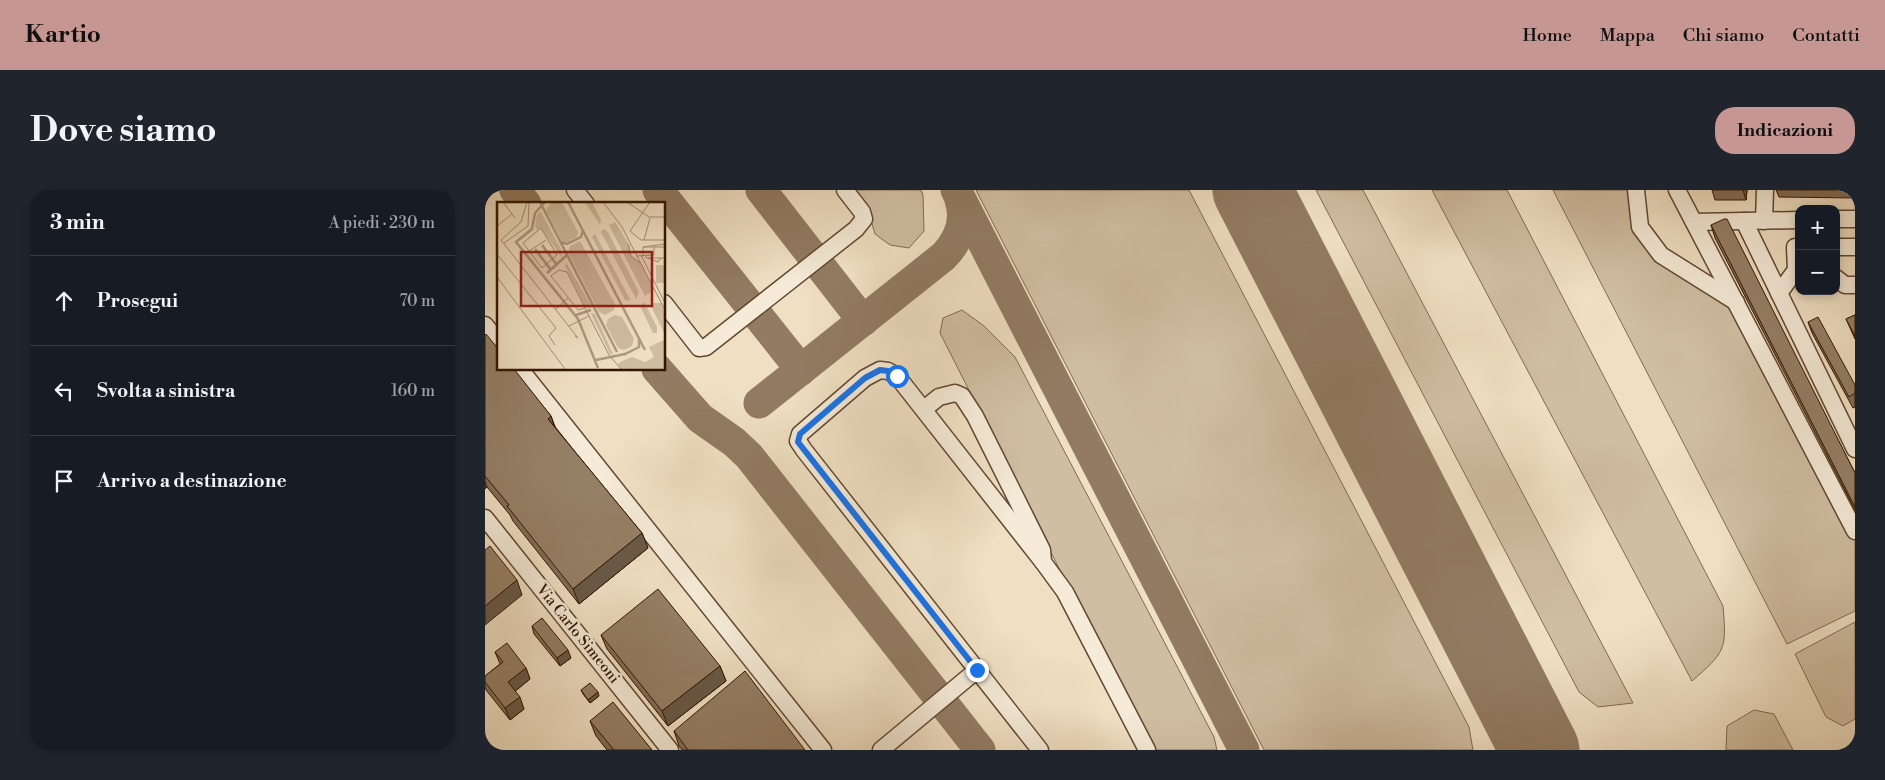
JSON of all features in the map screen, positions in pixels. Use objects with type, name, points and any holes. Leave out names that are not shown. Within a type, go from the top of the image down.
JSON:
[{"type":"lane","points":[[575,190],[584,202]]},
{"type":"lane","points":[[665,304],[699,348],[707,347],[856,228],[864,219],[862,212],[845,190]]},
{"type":"lane","points":[[1636,190],[1640,227],[1661,255],[1737,303]]},
{"type":"lane","points":[[1677,190],[1855,531]]},
{"type":"lane","points":[[1764,221],[1765,190]]},
{"type":"lane","points":[[1840,219],[1855,219]]},
{"type":"lane","points":[[1694,222],[1795,220]]},
{"type":"lane","points":[[1744,221],[1855,449]]},
{"type":"lane","points":[[1840,247],[1855,247]]},
{"type":"lane","points":[[1779,293],[1795,270],[1797,250]]},
{"type":"lane","points":[[1840,281],[1845,284],[1855,284]]},
{"type":"lane","points":[[521,370],[823,750]]},
{"type":"lane","points":[[1040,750],[798,442],[800,434],[865,378],[880,370],[888,371],[897,376],[1065,592],[1147,750]]},
{"type":"lane","points":[[923,409],[939,397],[955,393],[962,396],[975,416],[1042,550],[1043,562]]},
{"type":"lane","name":"Via Carlo Simeoni","points":[[485,518],[670,750]]},
{"type":"lane","points":[[881,750],[977,670]]},
{"type":"shaded area","points":[[849,190],[921,190],[923,195],[924,231],[909,248],[890,245],[875,234],[870,217]]},
{"type":"shaded area","points":[[976,190],[1189,190],[1469,727],[1473,750],[1264,750]]},
{"type":"shaded area","points":[[1316,190],[1363,190],[1633,703],[1598,707],[1579,692]]},
{"type":"shaded area","points":[[1432,190],[1507,190],[1723,606],[1724,641],[1721,649],[1711,663],[1692,681]]},
{"type":"shaded area","points":[[1553,190],[1636,190],[1640,227],[1661,255],[1737,303],[1855,531],[1855,611],[1787,644]]},
{"type":"shaded area","points":[[962,310],[984,326],[1015,357],[1214,737],[1217,750],[1151,750],[940,333],[943,318]]},
{"type":"shaded area","points":[[1855,622],[1855,719],[1843,726],[1826,717],[1795,654]]},
{"type":"shaded area","points":[[1754,710],[1774,714],[1793,750],[1726,750],[1727,726]]},
{"type":"building","points":[[1727,219],[1855,473],[1855,507],[1711,225]]},
{"type":"building","points":[[1855,315],[1855,336],[1846,319]]},
{"type":"building","points":[[1818,317],[1855,385],[1855,393],[1849,397],[1808,322]]},
{"type":"building","points":[[485,335],[497,348],[497,370],[515,370],[551,416],[548,419],[642,533],[573,589],[485,476]]},
{"type":"building","points":[[490,546],[517,580],[485,606],[485,550]]},
{"type":"building","points":[[658,589],[720,666],[662,711],[601,635]]},
{"type":"building","points":[[542,618],[568,650],[557,658],[532,626]]},
{"type":"building","points":[[507,643],[526,668],[508,682],[520,697],[505,708],[485,682],[485,676],[503,662],[495,652]]},
{"type":"building","points":[[745,671],[805,750],[688,750],[674,731]]},
{"type":"building","points":[[590,683],[598,692],[588,700],[581,690]]},
{"type":"building","points":[[613,702],[652,750],[614,750],[590,721]]},
{"type":"taxiway","points":[[515,190],[524,202]]},
{"type":"taxiway","points":[[658,190],[801,370]]},
{"type":"taxiway","points":[[761,190],[863,321]]},
{"type":"taxiway","points":[[956,190],[1244,750]]},
{"type":"taxiway","points":[[759,403],[944,256],[954,243],[960,230],[963,215],[960,200]]},
{"type":"taxiway","points":[[658,370],[700,418],[734,442],[749,456],[980,750]]},
{"type":"runway","points":[[1252,190],[1540,750]]},
{"type":"route","points":[[897,376],[888,371],[880,370],[865,378],[800,434],[798,442],[977,670]]}]
